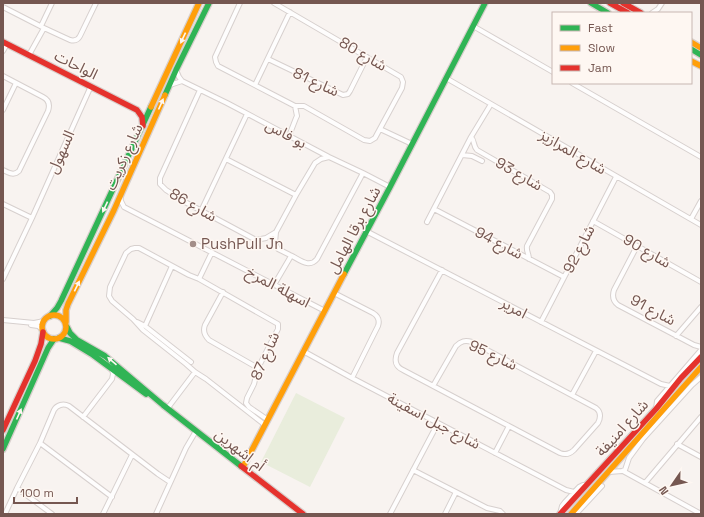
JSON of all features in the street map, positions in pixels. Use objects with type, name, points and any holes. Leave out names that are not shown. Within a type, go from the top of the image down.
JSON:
[{"type":"street","points":[[30,55],[52,3]]},
{"type":"street","points":[[3,7],[70,40],[76,40],[80,36],[96,3]]},
{"type":"street","name":"شارع زكريت","points":[[50,316],[61,301],[200,3]]},
{"type":"street","name":"شارع زكريت","points":[[66,325],[68,304],[114,210],[169,85],[209,3]]},
{"type":"street","name":"شارع 80","points":[[240,3],[215,57],[217,64],[220,67],[295,106],[304,106],[366,141],[373,139],[402,88],[403,80],[401,77],[274,3]]},
{"type":"street","name":"شارع برقا الهامل","points":[[243,468],[485,3]]},
{"type":"street","points":[[591,3],[606,12]]},
{"type":"street","points":[[610,3],[626,12]]},
{"type":"street","points":[[623,3],[639,12]]},
{"type":"street","points":[[658,11],[662,3]]},
{"type":"street","points":[[255,85],[290,12]]},
{"type":"street","points":[[473,26],[552,71]]},
{"type":"street","points":[[3,51],[5,43]]},
{"type":"street","name":"الواحات","points":[[5,43],[137,110]]},
{"type":"street","points":[[696,45],[701,55]]},
{"type":"street","name":"شارع 81","points":[[268,59],[343,95],[348,94],[350,91],[367,57]]},
{"type":"street","points":[[692,62],[701,66]]},
{"type":"street","points":[[169,85],[182,81],[176,70]]},
{"type":"street","points":[[3,76],[46,98],[49,103],[49,108],[20,171],[13,174],[3,170]]},
{"type":"street","name":"شارع المرازيز","points":[[446,78],[701,225]]},
{"type":"street","name":"بو فاس","points":[[182,81],[390,188]]},
{"type":"street","points":[[3,110],[16,83]]},
{"type":"street","points":[[574,84],[701,156]]},
{"type":"street","name":"السهول","points":[[3,278],[32,218],[91,86]]},
{"type":"street","name":"شارع 86","points":[[200,90],[160,178],[160,184],[185,202],[256,240],[266,238],[276,232]]},
{"type":"street","points":[[137,110],[146,109],[152,104]]},
{"type":"street","points":[[427,222],[471,137],[491,104]]},
{"type":"street","points":[[289,136],[297,116],[295,106]]},
{"type":"street","points":[[137,110],[142,117],[143,126]]},
{"type":"street","points":[[201,211],[247,114]]},
{"type":"street","points":[[380,129],[412,144]]},
{"type":"street","name":"شارع 93","points":[[471,137],[477,150],[552,193],[552,199],[527,246],[529,259]]},
{"type":"street","name":"شارع 93","points":[[462,155],[472,156],[482,161]]},
{"type":"street","points":[[329,157],[321,159],[315,163],[276,232],[275,243],[278,250],[305,263],[312,263],[316,261],[363,173]]},
{"type":"street","points":[[226,159],[296,195]]},
{"type":"street","name":"شارع 92","points":[[541,322],[616,177]]},
{"type":"street","points":[[114,210],[124,207],[120,196]]},
{"type":"street","points":[[691,219],[701,201]]},
{"type":"street","points":[[3,204],[32,218]]},
{"type":"street","name":"اسهلة المرخ","points":[[124,207],[325,311]]},
{"type":"street","name":"شارع 94","points":[[434,209],[564,277]]},
{"type":"street","name":"شارع 90","points":[[594,221],[701,282]]},
{"type":"street","name":"امرير","points":[[366,231],[661,384],[670,386]]},
{"type":"street","name":"شارع 91","points":[[637,246],[613,293],[614,300],[618,305],[676,336],[701,347]]},
{"type":"street","name":"شارع 87","points":[[140,248],[223,292],[278,324],[278,329],[258,368],[246,402],[249,407],[266,422],[195,372],[143,330],[130,316],[114,303],[109,296],[110,286],[130,249],[140,248]]},
{"type":"street","points":[[199,279],[212,252]]},
{"type":"street","points":[[274,285],[291,256]]},
{"type":"street","points":[[145,326],[172,266]]},
{"type":"street","name":"شارع 95","points":[[433,386],[456,346],[461,342],[468,341],[596,408],[599,411],[600,416],[598,423],[574,450],[570,453],[560,453],[433,386],[401,369],[397,366],[395,358],[397,353],[442,270]]},
{"type":"street","points":[[223,292],[204,327],[204,332],[209,340],[258,368]]},
{"type":"street","points":[[334,292],[373,312],[378,319],[378,326],[352,378]]},
{"type":"street","points":[[676,336],[701,308]]},
{"type":"street","points":[[3,320],[34,323],[44,321],[50,316],[56,315],[64,320],[66,325],[65,334],[57,339],[48,348],[3,449]]},
{"type":"street","points":[[3,430],[35,361],[41,344],[43,331],[42,326],[44,321]]},
{"type":"street","name":"شارع 87","points":[[136,322],[145,326],[191,362]]},
{"type":"street","points":[[3,323],[41,327],[47,337],[57,339]]},
{"type":"street","name":"أم اشهرين","points":[[66,325],[84,347],[146,395],[165,407]]},
{"type":"street","name":"أم اشهرين","points":[[57,339],[70,341],[99,351],[165,407],[303,514]]},
{"type":"street","name":"شارع 91","points":[[694,345],[700,353]]},
{"type":"street","points":[[572,395],[596,350]]},
{"type":"street","name":"شارع جبل اسفينة","points":[[303,351],[566,490],[574,492]]},
{"type":"street","points":[[656,409],[657,401],[664,392],[700,353]]},
{"type":"street","name":"شارع امنيفة","points":[[560,514],[656,409],[684,376],[700,353]]},
{"type":"street","points":[[112,369],[112,379]]},
{"type":"street","name":"شارع امنيفة","points":[[571,514],[700,369]]},
{"type":"street","points":[[165,407],[195,372]]},
{"type":"street","points":[[83,417],[112,379],[116,376],[121,376]]},
{"type":"street","points":[[674,380],[684,376]]},
{"type":"street","points":[[624,471],[628,460],[644,438],[701,377]]},
{"type":"street","points":[[661,384],[664,388],[664,392]]},
{"type":"street","points":[[5,514],[40,444],[54,410],[63,404],[67,405],[161,477],[170,482]]},
{"type":"street","points":[[645,483],[701,417]]},
{"type":"street","points":[[390,514],[438,423]]},
{"type":"street","points":[[495,453],[509,426]]},
{"type":"street","points":[[156,514],[186,448],[196,431]]},
{"type":"street","points":[[632,454],[635,442]]},
{"type":"street","points":[[40,444],[112,497]]},
{"type":"street","points":[[678,444],[701,458]]},
{"type":"street","points":[[103,514],[132,455]]},
{"type":"street","points":[[413,470],[489,509],[500,511],[503,514]]},
{"type":"street","points":[[609,472],[624,471],[701,514]]},
{"type":"street","points":[[560,514],[562,506],[574,492],[581,486],[587,485]]},
{"type":"street","points":[[576,514],[602,486]]},
{"type":"street","points":[[17,488],[52,514]]},
{"type":"street","points":[[566,490],[569,498]]},
{"type":"street","points":[[445,514],[456,492]]},
{"type":"green space","points":[[296,393],[345,418],[310,487],[261,462]]},
{"type":"traffic: fast","points":[[165,95],[209,3]]},
{"type":"traffic: fast","points":[[344,274],[485,3]]},
{"type":"traffic: fast","points":[[591,3],[606,12]]},
{"type":"traffic: fast","points":[[692,50],[701,55]]},
{"type":"traffic: fast","points":[[50,316],[61,301],[151,107]]},
{"type":"traffic: fast","points":[[67,327],[70,333],[77,340],[105,356],[163,405],[241,466]]},
{"type":"traffic: fast","points":[[59,338],[70,341],[93,355],[146,394]]},
{"type":"traffic: fast","points":[[3,449],[48,348],[54,339]]},
{"type":"traffic: slow","points":[[151,107],[199,3]]},
{"type":"traffic: slow","points":[[692,43],[701,48]]},
{"type":"traffic: slow","points":[[692,62],[701,66]]},
{"type":"traffic: slow","points":[[66,322],[66,310],[68,304],[114,210],[165,95]]},
{"type":"traffic: slow","points":[[243,467],[344,274]]},
{"type":"traffic: slow","points":[[54,315],[63,318],[66,327],[63,336],[54,339],[45,336],[42,327],[45,318],[54,315]]},
{"type":"traffic: slow","points":[[571,514],[701,367]]},
{"type":"traffic: jam","points":[[610,3],[626,12]]},
{"type":"traffic: jam","points":[[623,3],[639,12]]},
{"type":"traffic: jam","points":[[3,42],[137,110],[142,117],[143,126]]},
{"type":"traffic: jam","points":[[3,430],[35,361],[41,344],[43,332]]},
{"type":"traffic: jam","points":[[560,514],[656,409],[681,378],[701,357]]},
{"type":"traffic: jam","points":[[241,466],[303,514]]},
{"type":"place","name":"PushPull Jn","points":[[193,244]]}]
